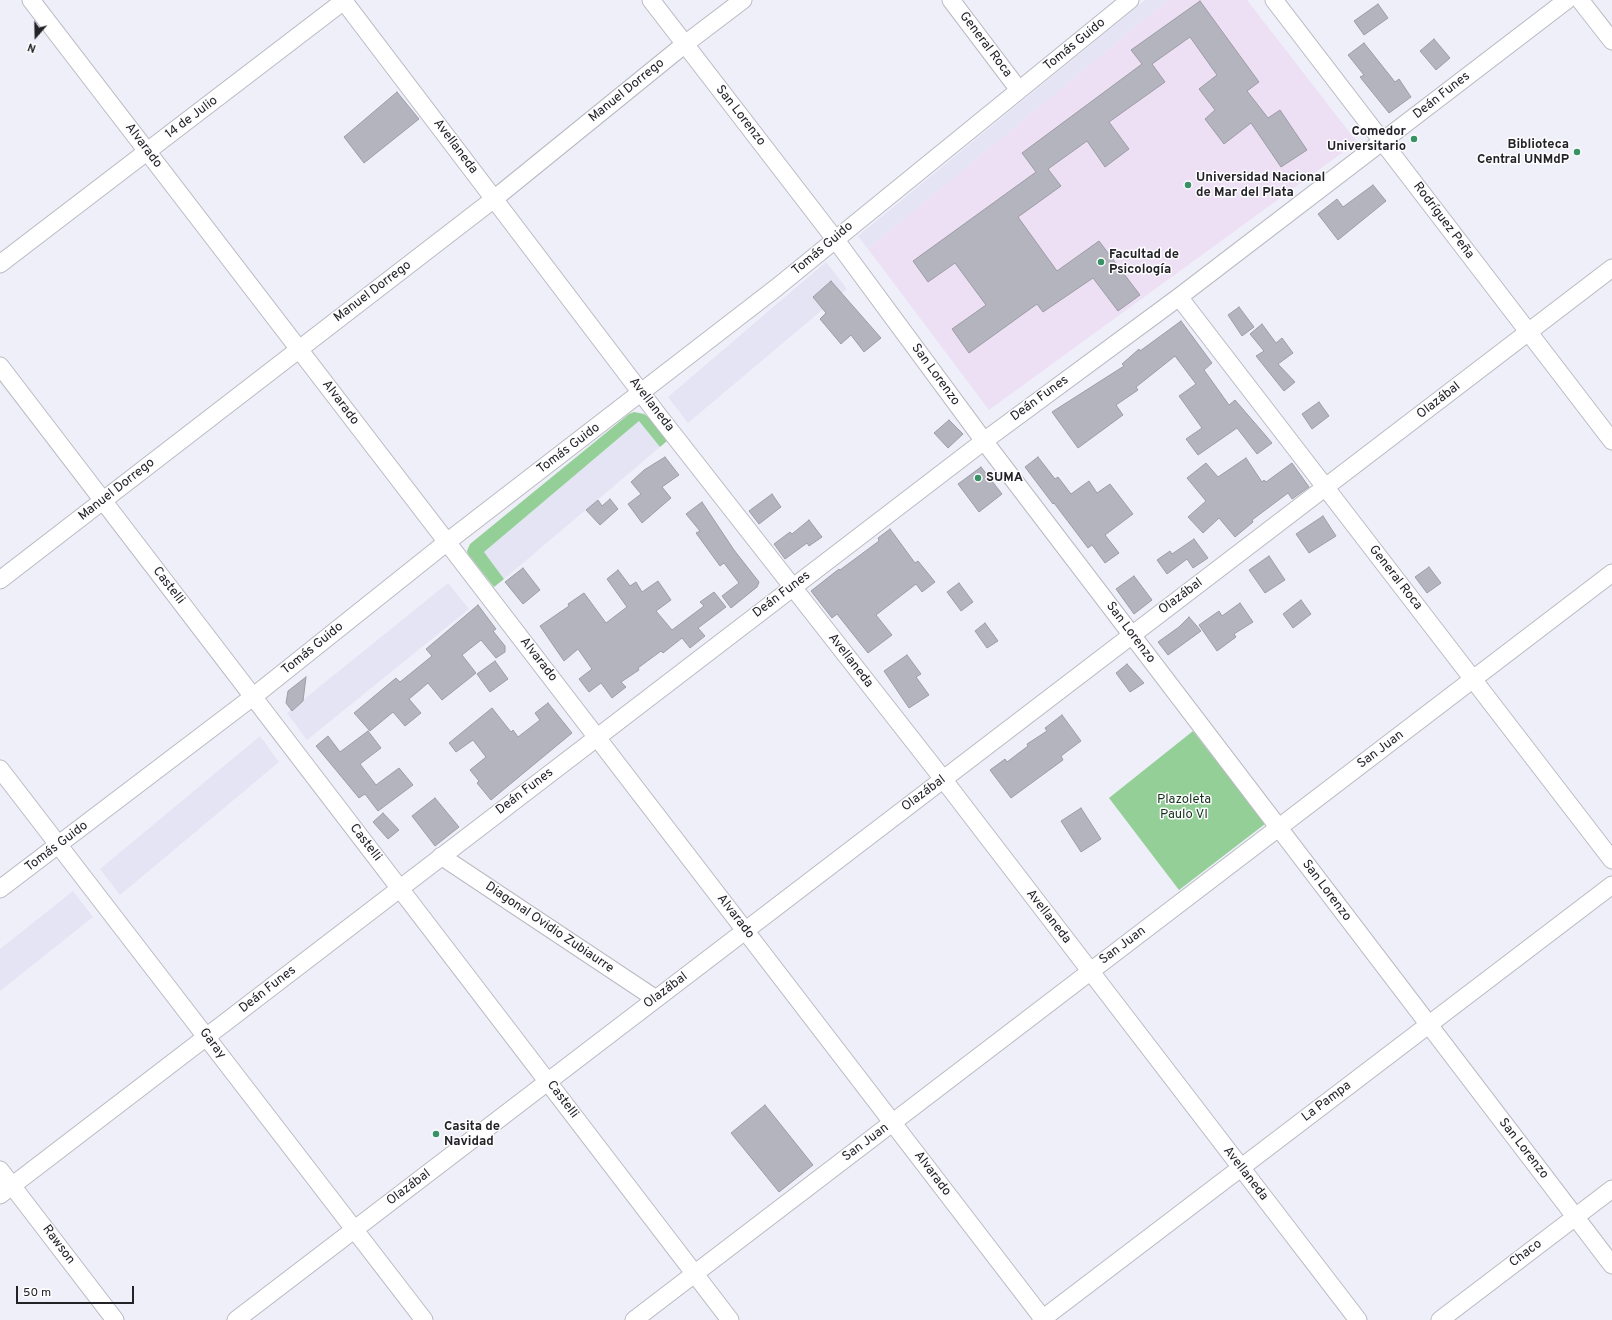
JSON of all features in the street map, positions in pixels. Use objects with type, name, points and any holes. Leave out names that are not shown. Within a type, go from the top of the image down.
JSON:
[{"type":"street","name":"Alvarado","points":[[31,0],[746,930],[1043,1320]]},
{"type":"street","name":"14 de Julio","points":[[0,264],[344,0]]},
{"type":"street","name":"Avellaneda","points":[[344,0],[641,393],[943,780],[1358,1320]]},
{"type":"street","name":"San Lorenzo","points":[[651,0],[835,239],[984,441],[1612,1265]]},
{"type":"street","name":"Manuel Dorrego","points":[[0,580],[494,199],[685,44],[743,0]]},
{"type":"street","name":"General Roca","points":[[951,0],[1019,90]]},
{"type":"street","name":"Tomás Guido","points":[[0,889],[60,845],[254,696],[447,542],[776,288],[1130,0]]},
{"type":"street","name":"Rodríguez Peña","points":[[1274,0],[1612,442]]},
{"type":"street","name":"Deán Funes","points":[[6,1190],[792,587],[984,441],[1179,297],[1567,0]]},
{"type":"street","points":[[1580,0],[1612,41]]},
{"type":"street","name":"Olazábal","points":[[236,1320],[1612,268]]},
{"type":"street","name":"General Roca","points":[[1179,297],[1612,860]]},
{"type":"street","name":"Castelli","points":[[0,366],[730,1320]]},
{"type":"street","name":"San Juan","points":[[634,1320],[1612,573]]},
{"type":"street","name":"Garay","points":[[0,769],[207,1036],[424,1320]]},
{"type":"street","name":"Diagonal Ovidio Zubiaurre","points":[[441,856],[656,999]]},
{"type":"street","name":"La Pampa","points":[[1043,1320],[1612,885]]},
{"type":"street","name":"Rawson","points":[[0,1170],[6,1190],[115,1320]]},
{"type":"street","name":"Chaco","points":[[1440,1320],[1612,1189]]},
{"type":"shaded area","points":[[1145,0],[1168,0],[868,249],[858,236]]},
{"type":"shaded area","points":[[1168,0],[1247,0],[1357,142],[989,410],[868,249]]},
{"type":"shaded area","points":[[826,262],[847,289],[688,423],[668,397]]},
{"type":"shaded area","points":[[639,421],[660,447],[504,579],[484,552]]},
{"type":"shaded area","points":[[448,583],[469,609],[307,740],[287,713]]},
{"type":"shaded area","points":[[260,736],[279,762],[120,895],[100,869]]},
{"type":"shaded area","points":[[73,891],[93,917],[0,991],[0,949]]},
{"type":"green space","points":[[634,412],[644,414],[648,417],[667,441],[660,447],[639,421],[484,552],[504,579],[494,587],[468,554],[467,551],[470,544],[629,414]]},
{"type":"green space","name":"Plazoleta Paulo VI","points":[[1193,731],[1265,824],[1179,890],[1109,798]]},
{"type":"building","name":"Universidad Nacional de Mar del Plata","points":[[1200,1],[1259,82],[1247,91],[1268,118],[1280,110],[1307,150],[1281,167],[1251,123],[1224,144],[1205,119],[1215,110],[1199,89],[1217,75],[1190,37],[1152,64],[1165,82],[1109,122],[1129,149],[1105,167],[1087,141],[1048,169],[1061,186],[1018,217],[1057,271],[1099,241],[1140,295],[1118,311],[1093,278],[1043,312],[1037,304],[969,353],[952,329],[986,305],[955,263],[928,282],[913,261],[1036,172],[1022,153],[1142,64],[1131,50]]},
{"type":"building","points":[[1378,4],[1388,18],[1364,35],[1354,21]]},
{"type":"building","points":[[1434,39],[1450,58],[1436,70],[1420,51]]},
{"type":"building","points":[[1364,43],[1395,82],[1399,79],[1411,97],[1389,113],[1360,77],[1364,75],[1348,55]]},
{"type":"building","points":[[397,92],[419,119],[364,163],[344,137]]},
{"type":"building","points":[[1373,185],[1386,201],[1338,240],[1318,214],[1337,199],[1343,207]]},
{"type":"building","points":[[831,281],[881,338],[864,352],[851,335],[841,344],[820,319],[826,313],[813,297]]},
{"type":"building","points":[[1239,307],[1254,327],[1242,336],[1228,315]]},
{"type":"building","points":[[1181,321],[1212,363],[1204,370],[1229,405],[1235,400],[1272,443],[1257,454],[1237,428],[1198,455],[1186,439],[1202,428],[1179,396],[1196,384],[1175,356],[1136,387],[1138,390],[1116,405],[1123,415],[1078,448],[1052,412],[1124,366],[1122,364],[1139,349],[1140,351]]},
{"type":"building","points":[[1262,324],[1276,343],[1282,338],[1293,353],[1278,364],[1295,382],[1284,391],[1256,356],[1264,351],[1250,334]]},
{"type":"building","points":[[1319,402],[1329,416],[1312,429],[1302,414]]},
{"type":"building","points":[[949,420],[963,434],[948,448],[934,433]]},
{"type":"building","points":[[665,457],[679,475],[662,487],[671,498],[642,523],[628,504],[641,494],[631,482],[644,470]]},
{"type":"building","points":[[1038,457],[1055,479],[1058,477],[1071,494],[1089,481],[1097,493],[1110,484],[1133,514],[1105,535],[1119,553],[1105,563],[1092,545],[1088,548],[1025,467]]},
{"type":"building","points":[[1246,458],[1262,482],[1264,480],[1266,482],[1292,463],[1309,487],[1292,499],[1288,493],[1252,520],[1253,522],[1235,537],[1219,518],[1203,533],[1188,517],[1206,501],[1187,478],[1206,463],[1218,477]]},
{"type":"building","points":[[981,467],[1002,494],[979,512],[958,484]]},
{"type":"building","points":[[772,494],[781,507],[759,524],[749,511]]},
{"type":"building","points":[[610,499],[618,509],[600,525],[586,510],[598,500],[602,506]]},
{"type":"building","points":[[702,502],[734,550],[759,582],[757,587],[731,608],[722,596],[739,583],[724,563],[720,566],[696,533],[700,531],[686,514]]},
{"type":"building","points":[[1323,516],[1336,536],[1309,553],[1296,534]]},
{"type":"building","points":[[809,520],[822,537],[809,546],[807,543],[785,559],[774,544],[790,532],[792,534]]},
{"type":"building","points":[[890,529],[915,563],[918,561],[935,582],[922,592],[916,584],[876,615],[892,635],[868,653],[837,614],[832,618],[811,591],[879,541],[878,538]]},
{"type":"building","points":[[1194,539],[1208,558],[1193,568],[1187,559],[1167,574],[1157,560],[1170,551],[1172,554]]},
{"type":"building","points":[[1269,556],[1285,580],[1265,593],[1249,570]]},
{"type":"building","points":[[1429,567],[1441,583],[1427,593],[1415,577]]},
{"type":"building","points":[[523,568],[540,590],[523,604],[505,582]]},
{"type":"building","points":[[618,570],[630,586],[636,582],[642,592],[658,581],[671,600],[656,611],[672,630],[704,606],[700,602],[714,592],[726,607],[698,628],[705,636],[690,648],[682,638],[663,653],[661,651],[638,668],[639,670],[621,682],[626,687],[612,698],[601,683],[589,692],[579,679],[592,669],[578,649],[564,661],[540,626],[569,606],[568,604],[584,593],[606,623],[627,607],[607,579]]},
{"type":"building","points":[[1134,576],[1152,600],[1134,614],[1116,589]]},
{"type":"building","points":[[959,583],[973,602],[961,611],[947,592]]},
{"type":"building","points":[[1301,600],[1311,614],[1293,628],[1283,614]]},
{"type":"building","points":[[1240,603],[1253,622],[1234,634],[1236,637],[1217,651],[1199,625],[1219,611],[1222,616]]},
{"type":"building","points":[[478,605],[496,629],[493,631],[505,646],[505,652],[496,658],[481,640],[462,655],[476,673],[442,700],[428,683],[409,699],[421,713],[405,726],[393,712],[370,731],[354,713],[396,678],[400,682],[432,656],[426,649]]},
{"type":"building","points":[[1189,617],[1201,631],[1168,655],[1158,642],[1179,627]]},
{"type":"building","points":[[985,623],[998,641],[987,648],[975,631]]},
{"type":"building","points":[[907,655],[921,674],[916,677],[929,695],[909,708],[884,671]]},
{"type":"building","points":[[495,661],[508,679],[490,692],[477,674]]},
{"type":"building","points":[[1127,664],[1144,683],[1130,692],[1116,673]]},
{"type":"building","points":[[306,677],[303,701],[292,711],[286,703],[288,691]]},
{"type":"building","points":[[548,703],[572,733],[491,800],[477,783],[479,781],[470,770],[486,757],[473,740],[456,752],[449,743],[492,708],[511,732],[513,730],[518,737],[540,720],[535,713]]},
{"type":"building","points":[[1062,715],[1081,741],[1061,756],[1063,760],[1011,798],[990,770],[1005,759],[1007,762],[1028,746],[1027,744],[1047,731],[1045,728]]},
{"type":"building","points":[[368,731],[381,748],[360,764],[376,785],[399,768],[413,785],[378,811],[365,794],[359,798],[316,746],[328,736],[340,752]]},
{"type":"building","points":[[435,798],[459,827],[435,846],[412,816]]},
{"type":"building","points":[[1081,808],[1101,839],[1081,852],[1061,821]]},
{"type":"building","points":[[383,813],[399,830],[388,839],[373,822]]},
{"type":"building","points":[[765,1105],[813,1165],[779,1192],[731,1133]]},
{"type":"place","name":"Comedor Universitario","points":[[1414,139]]},
{"type":"place","name":"Biblioteca Central UNMdP","points":[[1577,152]]},
{"type":"place","name":"Universidad Nacional de Mar del Plata","points":[[1188,185]]},
{"type":"place","name":"Facultad de Psicología","points":[[1101,262]]},
{"type":"place","name":"SUMA","points":[[978,478]]},
{"type":"place","name":"Casita de Navidad","points":[[436,1134]]}]
